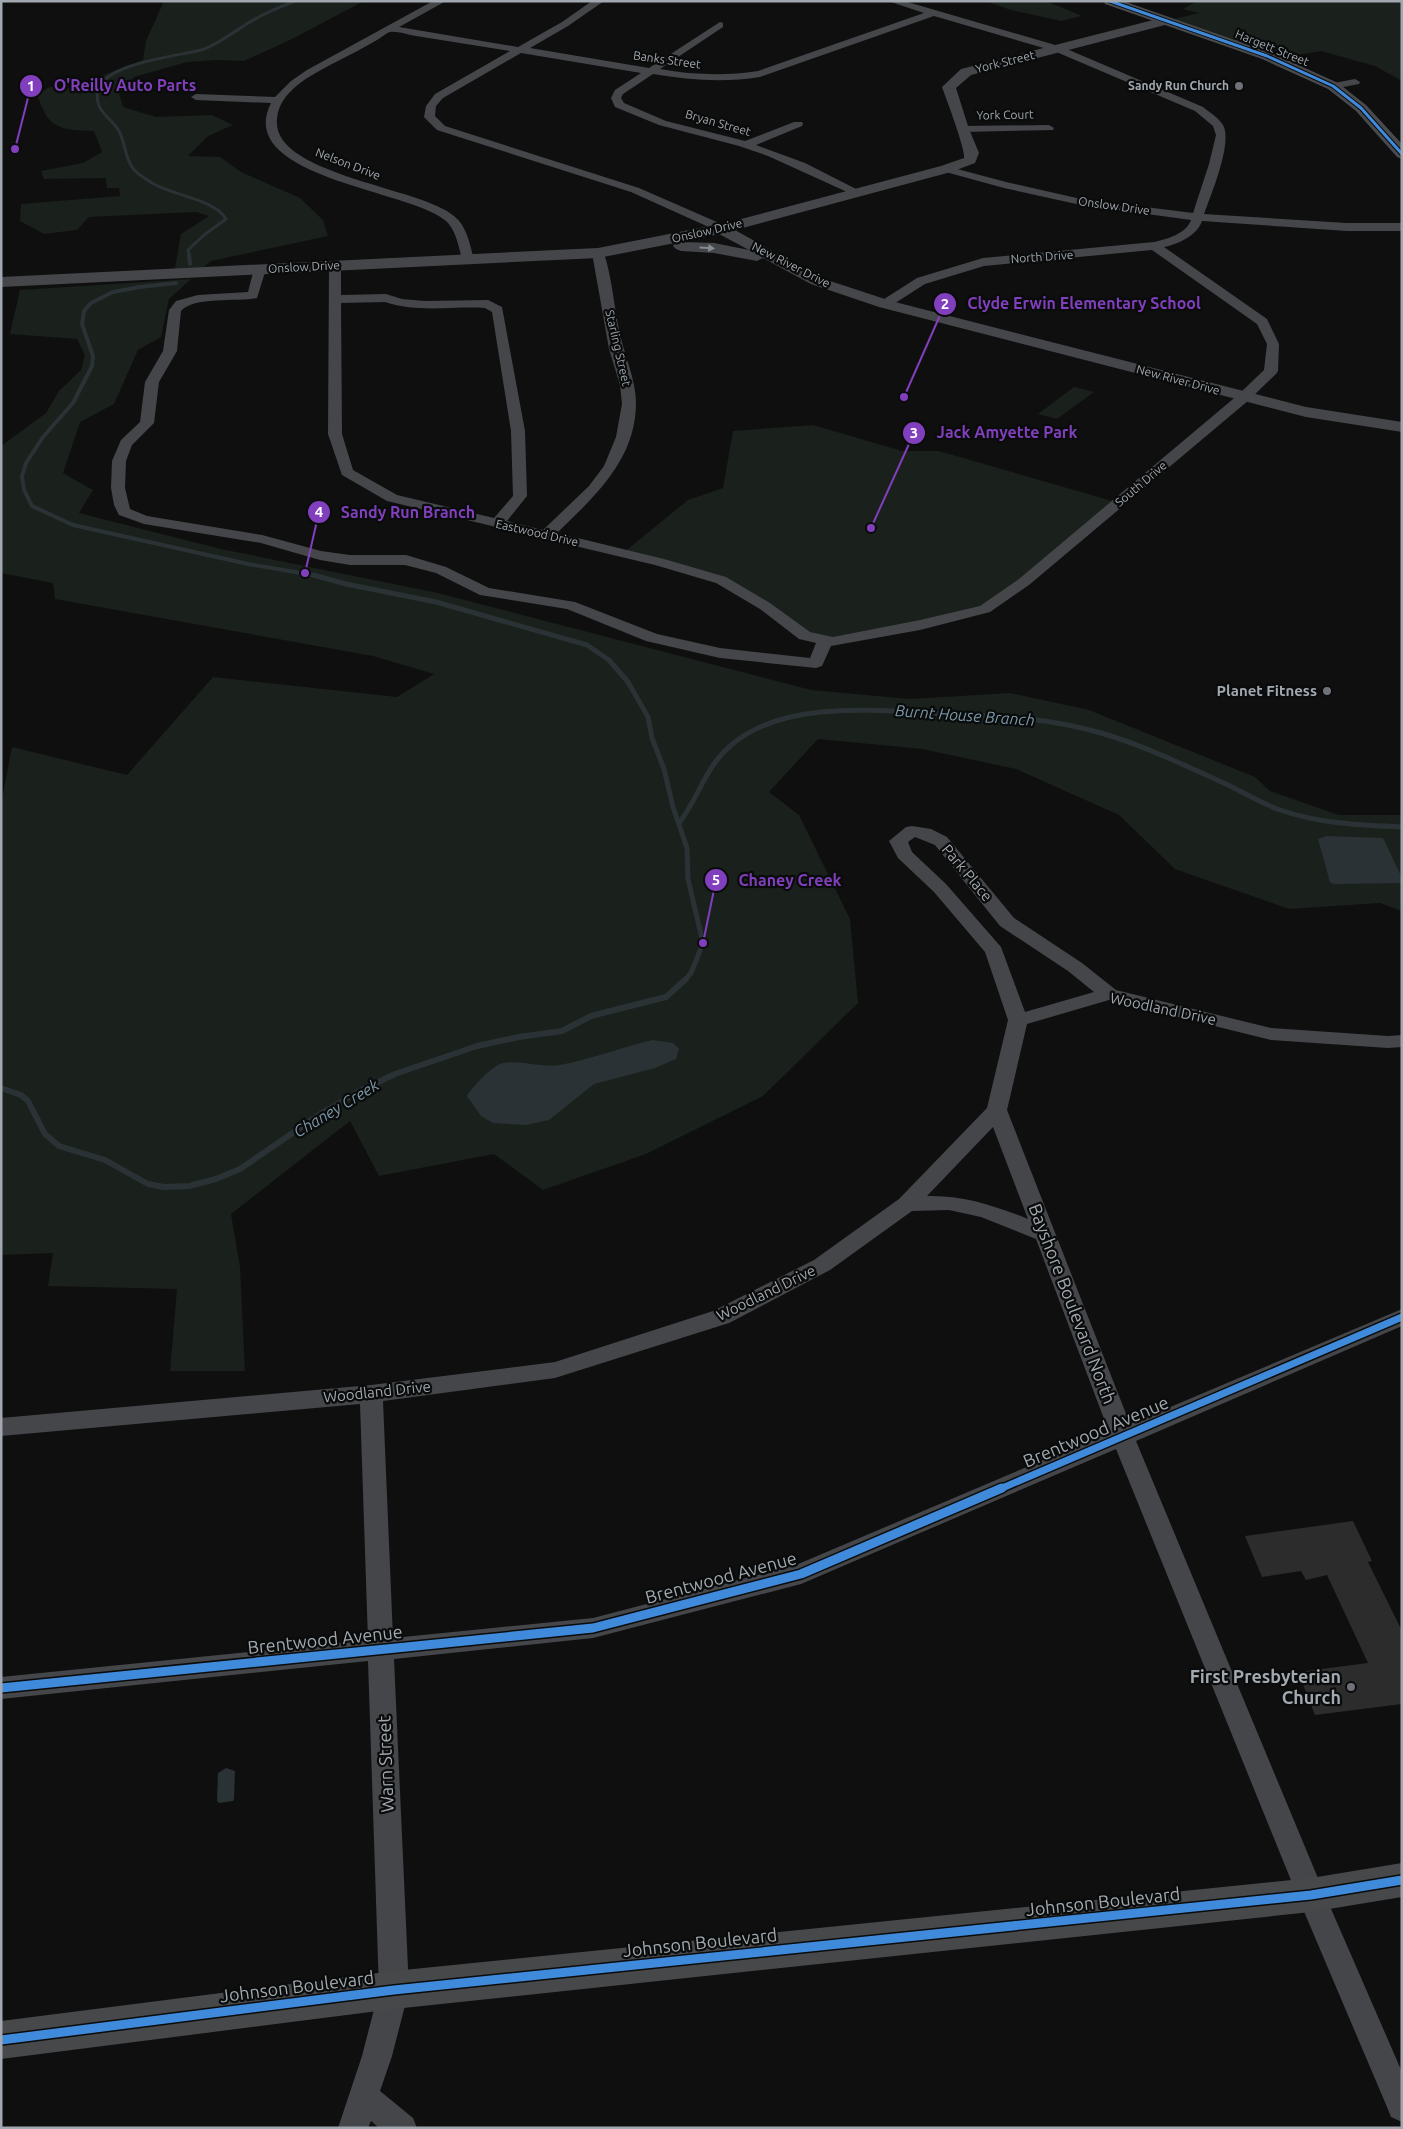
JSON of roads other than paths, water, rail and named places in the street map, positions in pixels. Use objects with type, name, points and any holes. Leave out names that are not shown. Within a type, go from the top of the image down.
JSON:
[{"type":"main road","name":"Hargett Street","points":[[1110,1],[1267,56],[1333,86],[1361,108],[1402,154]]},
{"type":"main road","name":"Johnson Boulevard","points":[[1,2040],[394,1990],[1311,1895],[1402,1880]]},
{"type":"street","name":"Nelson Drive","points":[[441,1],[292,86],[279,100],[271,113],[271,124],[273,134],[286,148],[316,168],[427,207],[449,217],[457,226],[468,260]]},
{"type":"street","name":"New River Drive","points":[[599,1],[564,24],[439,96],[431,106],[429,117],[441,128],[636,190],[663,201],[722,229],[816,281],[885,304],[1244,398],[1306,412],[1402,427]]},
{"type":"street","points":[[893,1],[1058,49],[1199,109],[1218,125],[1221,135],[1215,164],[1197,217]]},
{"type":"street","name":"Banks Street","points":[[390,29],[714,79],[760,74],[934,13]]},
{"type":"street","name":"York Street","points":[[946,169],[970,160],[972,153],[949,88],[966,72],[1165,21]]},
{"type":"street","points":[[650,70],[720,25]]},
{"type":"street","name":"Bryan Street","points":[[650,70],[619,92],[616,98],[619,105],[646,117],[746,145],[797,163],[856,193]]},
{"type":"street","points":[[1333,86],[1355,82]]},
{"type":"street","points":[[196,97],[279,100]]},
{"type":"street","points":[[746,145],[798,124]]},
{"type":"street","name":"York Court","points":[[962,129],[1049,128]]},
{"type":"street","name":"Onslow Drive","points":[[1,282],[598,253],[640,247],[722,229],[946,169],[1004,185],[1081,202],[1197,217],[1347,227],[1402,227]]},
{"type":"street","name":"North Drive","points":[[885,304],[921,281],[983,262],[1076,255],[1154,246],[1174,240],[1187,233],[1194,227],[1197,217]]},
{"type":"street","name":"South Drive","points":[[829,641],[920,625],[985,609],[1024,582],[1244,398],[1271,371],[1273,344],[1262,322],[1154,246]]},
{"type":"street","points":[[640,247],[713,248],[748,253],[783,263]]},
{"type":"street","name":"Starling Street","points":[[546,536],[594,489],[611,466],[623,437],[628,412],[627,385],[616,349],[598,253]]},
{"type":"street","name":"Eastwood Drive","points":[[335,266],[335,434],[347,472],[392,498],[659,562],[721,580],[765,606],[805,636],[829,641]]},
{"type":"street","points":[[260,269],[254,295],[198,299],[180,304],[175,310],[170,351],[152,382],[147,423],[124,445],[118,463],[120,502],[124,512],[144,520],[262,539],[350,560],[406,560],[441,570],[485,592],[570,605],[652,638],[720,653],[816,663],[829,641]]},
{"type":"street","points":[[335,299],[386,298],[401,303],[425,305],[488,304],[498,310],[518,431],[520,496],[497,524]]},
{"type":"street","name":"Park Place","points":[[1018,1020],[994,950],[940,888],[904,854],[898,841],[912,831],[925,833],[941,841],[1008,922],[1110,994]]},
{"type":"street","name":"Woodland Drive","points":[[1018,1020],[1110,994],[1271,1034],[1388,1042],[1402,1041]]},
{"type":"street","points":[[997,1110],[1018,1020]]},
{"type":"street","name":"Woodland Drive","points":[[1,1428],[371,1394],[555,1370],[721,1317],[822,1265],[908,1204],[997,1110]]},
{"type":"street","name":"Bayshore Boulevard North","points":[[997,1110],[1123,1437],[1311,1895],[1402,2107]]},
{"type":"street","points":[[908,1204],[949,1203],[985,1210],[1044,1234]]},
{"type":"street","name":"Brentwood Avenue","points":[[1,1688],[592,1628],[801,1574],[1402,1317]]},
{"type":"street","name":"Warn Street","points":[[353,2128],[365,2097],[394,1990],[371,1394]]},
{"type":"street","points":[[365,2097],[402,2128]]},
{"type":"waterway","points":[[189,255],[188,250],[204,235],[226,219],[212,206],[158,186],[135,171],[128,159],[119,131],[100,109],[97,97],[98,90],[104,81],[114,73],[144,62],[207,48],[262,15],[295,1]]},
{"type":"waterway","points":[[189,254],[190,264]]},
{"type":"waterway","points":[[176,283],[113,292],[91,303],[84,311],[82,324],[93,356],[92,366],[73,403],[43,437],[26,463],[22,476],[24,490],[32,506],[73,525],[248,564],[314,575]]},
{"type":"waterway","points":[[314,575],[346,584],[436,602],[587,645],[609,660],[628,682],[648,717],[652,738],[664,769],[673,807],[687,848],[688,879],[703,943],[691,973],[685,980]]},
{"type":"waterway","name":"Burnt House Branch","points":[[679,823],[721,755],[751,731],[776,721],[804,714],[863,710],[1006,717],[1082,728],[1151,750],[1267,805],[1295,815],[1341,823],[1402,827]]},
{"type":"waterway","name":"Chaney Creek","points":[[1,1088],[21,1095],[28,1101],[45,1134],[59,1146],[105,1160],[148,1184],[164,1187],[189,1186],[216,1179],[240,1169],[322,1113],[358,1092],[395,1074],[477,1046],[519,1037],[562,1031],[591,1016],[666,997],[685,980]]},
{"type":"place","name":"Sandy Run Church","points":[[1239,86]]},
{"type":"place","name":"O'Reilly Auto Parts","points":[[15,149]]},
{"type":"place","name":"Clyde Erwin Elementary School","points":[[904,397]]},
{"type":"place","name":"Jack Amyette Park","points":[[871,528]]},
{"type":"place","name":"Sandy Run Branch","points":[[305,573]]},
{"type":"place","name":"Planet Fitness","points":[[1327,691]]},
{"type":"place","name":"Chaney Creek","points":[[703,943]]},
{"type":"place","name":"First Presbyterian Church","points":[[1351,1687]]}]
